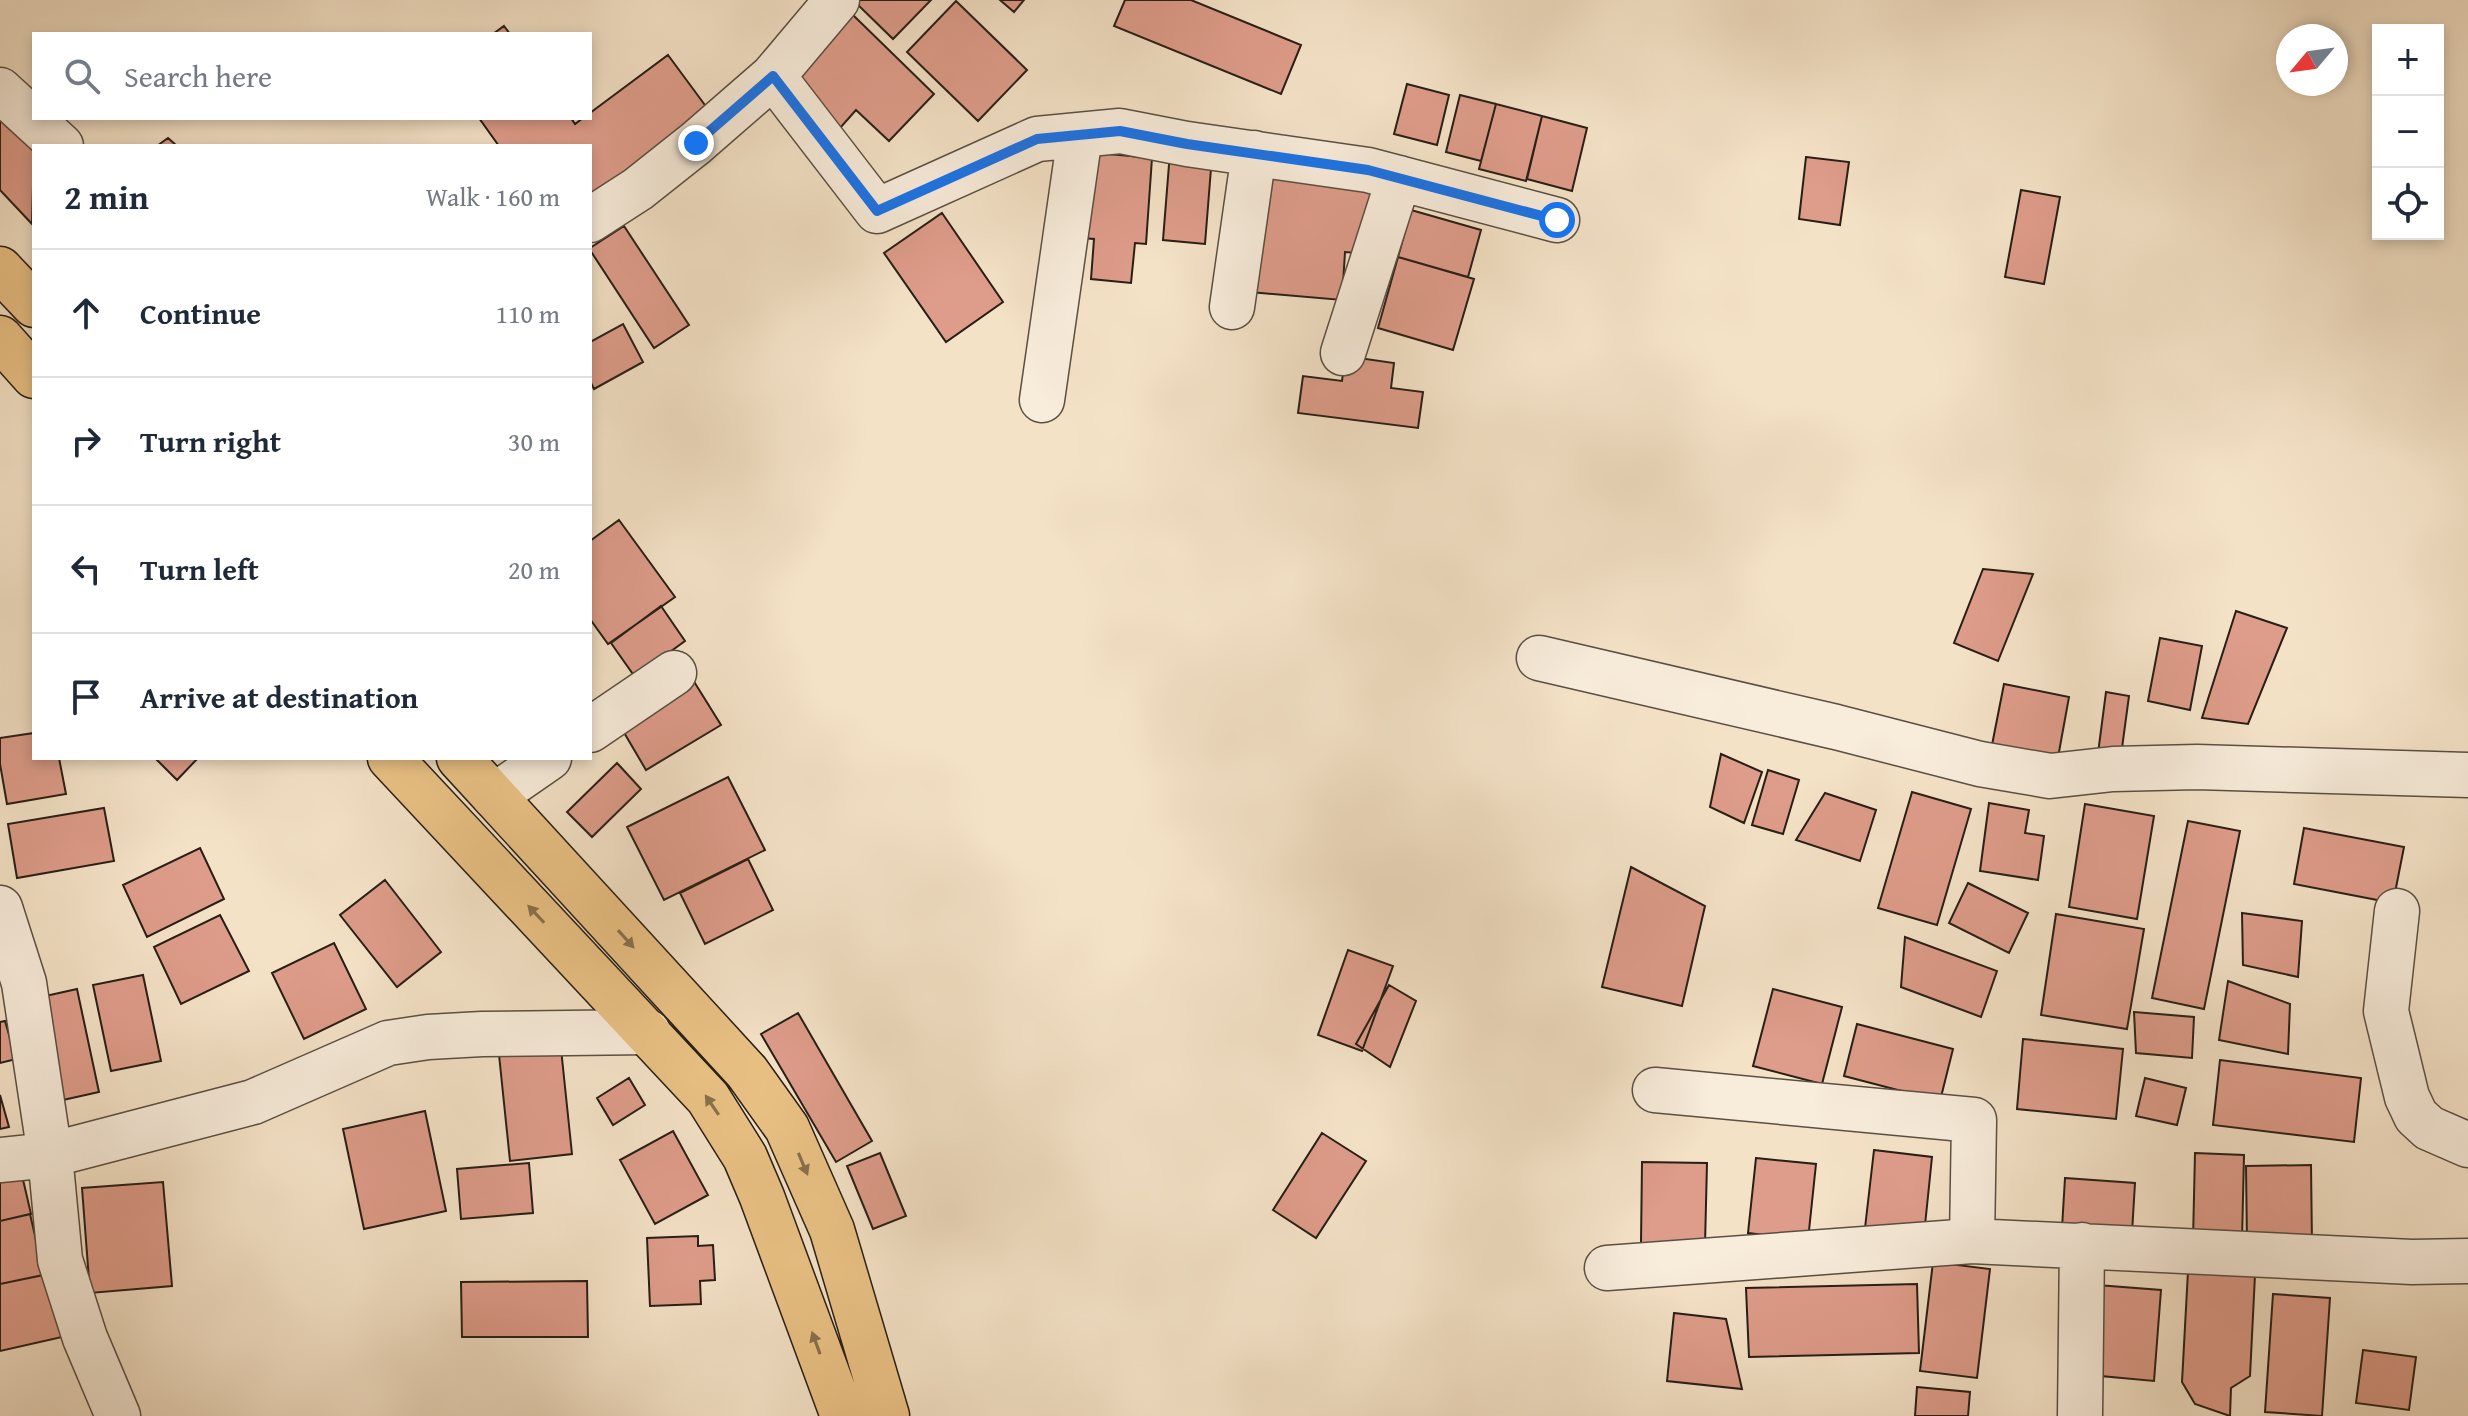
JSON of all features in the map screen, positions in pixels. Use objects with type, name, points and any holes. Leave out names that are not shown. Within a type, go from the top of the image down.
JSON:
[{"type":"highway","points":[[0,269],[32,303]]},
{"type":"highway","points":[[0,338],[32,374]]},
{"type":"highway","points":[[392,760],[708,1098],[745,1157],[762,1197],[843,1416]]},
{"type":"highway","points":[[461,760],[747,1072],[787,1128],[832,1230],[887,1416]]},
{"type":"street","points":[[592,219],[650,180],[773,76],[837,0]]},
{"type":"street","points":[[773,76],[877,211],[1037,139],[1120,131],[1368,170],[1557,220]]},
{"type":"street","points":[[0,90],[32,119]]},
{"type":"street","points":[[33,120],[59,144]]},
{"type":"street","points":[[1042,400],[1080,135]]},
{"type":"street","points":[[1232,307],[1254,153]]},
{"type":"street","points":[[1343,353],[1399,178]]},
{"type":"street","points":[[1539,658],[1980,764],[2050,776],[2113,769],[2197,767],[2468,775]]},
{"type":"street","points":[[592,729],[674,673]]},
{"type":"street","points":[[494,796],[546,760]]},
{"type":"street","points":[[0,908],[24,983],[50,1155],[60,1260],[85,1338],[118,1416]]},
{"type":"street","points":[[2397,911],[2386,1011],[2407,1097],[2416,1116],[2429,1128],[2468,1145]]},
{"type":"street","points":[[0,1160],[50,1155],[253,1102],[388,1043],[482,1034],[648,1032]]},
{"type":"street","points":[[1655,1090],[1974,1120],[1972,1241]]},
{"type":"street","points":[[1607,1268],[1972,1241],[2412,1262],[2468,1261]]},
{"type":"street","points":[[2080,1416],[2082,1245]]},
{"type":"building","points":[[853,0],[931,0],[893,39]]},
{"type":"building","points":[[1000,0],[1024,0],[1014,12]]},
{"type":"building","points":[[1125,0],[1191,0],[1301,45],[1281,94],[1114,26]]},
{"type":"building","points":[[956,1],[1027,70],[978,121],[907,52]]},
{"type":"building","points":[[853,15],[934,94],[889,141],[856,110],[840,128],[790,81]]},
{"type":"building","points":[[668,55],[713,116],[592,205],[592,144],[498,144],[480,120],[572,120],[575,124],[580,120],[592,120],[592,112]]},
{"type":"building","points":[[1407,84],[1449,95],[1437,145],[1394,134]]},
{"type":"building","points":[[1460,95],[1496,104],[1481,161],[1446,152]]},
{"type":"building","points":[[1496,104],[1542,116],[1526,181],[1479,169]]},
{"type":"building","points":[[0,114],[32,144],[32,224],[0,190]]},
{"type":"building","points":[[1542,116],[1587,128],[1572,191],[1527,179]]},
{"type":"building","points":[[168,138],[175,144],[160,144]]},
{"type":"building","points":[[1076,151],[1152,158],[1146,244],[1135,243],[1131,283],[1091,279],[1094,239],[1069,237]]},
{"type":"building","points":[[1170,152],[1212,156],[1205,244],[1163,240]]},
{"type":"building","points":[[1806,157],[1849,162],[1840,225],[1799,219]]},
{"type":"building","points":[[1260,166],[1375,183],[1370,254],[1345,252],[1342,300],[1250,292]]},
{"type":"building","points":[[2021,190],[2060,197],[2044,284],[2005,277]]},
{"type":"building","points":[[1411,210],[1481,230],[1468,277],[1398,257]]},
{"type":"building","points":[[942,213],[1003,302],[946,342],[884,253]]},
{"type":"building","points":[[624,226],[689,325],[654,348],[592,253],[592,247]]},
{"type":"building","points":[[1398,257],[1474,279],[1453,350],[1378,328]]},
{"type":"building","points":[[623,324],[643,362],[594,389],[592,341]]},
{"type":"building","points":[[1345,356],[1394,363],[1391,388],[1423,392],[1418,428],[1298,413],[1303,376],[1342,381]]},
{"type":"building","points":[[619,520],[675,597],[608,644],[592,622],[592,540]]},
{"type":"building","points":[[1983,569],[2033,574],[1998,661],[1954,643]]},
{"type":"building","points":[[661,606],[685,641],[635,677],[611,643]]},
{"type":"building","points":[[2236,611],[2287,628],[2248,724],[2202,718]]},
{"type":"building","points":[[2160,638],[2202,646],[2190,710],[2148,701]]},
{"type":"building","points":[[693,680],[721,725],[646,770],[619,724]]},
{"type":"building","points":[[2004,684],[2069,697],[2057,763],[1991,750]]},
{"type":"building","points":[[2106,692],[2129,696],[2120,763],[2097,761]]},
{"type":"building","points":[[32,733],[32,760],[59,760],[66,794],[7,804],[0,764],[0,738]]},
{"type":"building","points":[[1721,754],[1762,772],[1744,823],[1710,807]]},
{"type":"building","points":[[157,760],[196,760],[177,780]]},
{"type":"building","points":[[617,763],[641,789],[592,837],[567,812]]},
{"type":"building","points":[[1768,770],[1799,780],[1783,834],[1752,825]]},
{"type":"building","points":[[728,777],[765,850],[664,900],[627,827]]},
{"type":"building","points":[[1912,792],[1971,809],[1937,925],[1878,908]]},
{"type":"building","points":[[1825,793],[1876,810],[1860,861],[1796,840]]},
{"type":"building","points":[[1989,803],[2029,810],[2025,833],[2044,836],[2038,880],[1980,871]]},
{"type":"building","points":[[2085,804],[2154,816],[2137,919],[2069,907]]},
{"type":"building","points":[[104,808],[114,861],[17,878],[8,824]]},
{"type":"building","points":[[2188,821],[2240,831],[2204,1009],[2152,998]]},
{"type":"building","points":[[2304,828],[2404,847],[2393,903],[2294,884]]},
{"type":"building","points":[[200,848],[224,899],[147,937],[123,885]]},
{"type":"building","points":[[748,859],[773,910],[705,944],[680,893]]},
{"type":"building","points":[[1631,867],[1705,906],[1682,1006],[1602,987]]},
{"type":"building","points":[[385,880],[441,952],[397,987],[340,915]]},
{"type":"building","points":[[1968,883],[2028,913],[2009,953],[1949,923]]},
{"type":"building","points":[[2242,913],[2302,921],[2298,977],[2243,965]]},
{"type":"building","points":[[2056,914],[2144,929],[2127,1029],[2041,1015]]},
{"type":"building","points":[[220,915],[249,971],[181,1004],[154,947]]},
{"type":"building","points":[[1905,937],[1997,971],[1981,1017],[1901,987]]},
{"type":"building","points":[[334,943],[366,1009],[304,1039],[272,973]]},
{"type":"building","points":[[1348,950],[1393,966],[1362,1051],[1318,1035]]},
{"type":"building","points":[[143,975],[161,1061],[111,1071],[93,985]]},
{"type":"building","points":[[2228,981],[2290,1004],[2288,1054],[2219,1040]]},
{"type":"building","points":[[1389,985],[1416,1001],[1390,1067],[1356,1044]]},
{"type":"building","points":[[77,989],[99,1092],[63,1100],[41,997]]},
{"type":"building","points":[[1773,989],[1842,1007],[1822,1084],[1753,1066]]},
{"type":"building","points":[[2134,1012],[2194,1017],[2192,1058],[2136,1053]]},
{"type":"building","points":[[798,1013],[872,1141],[836,1162],[761,1034]]},
{"type":"building","points":[[5,1021],[16,1059],[0,1063],[0,1022]]},
{"type":"building","points":[[1857,1024],[1953,1049],[1940,1101],[1844,1076]]},
{"type":"building","points":[[560,1039],[572,1154],[510,1161],[498,1045]]},
{"type":"building","points":[[2023,1039],[2123,1049],[2116,1119],[2017,1109]]},
{"type":"building","points":[[2220,1060],[2361,1078],[2354,1142],[2213,1125]]},
{"type":"building","points":[[629,1078],[645,1105],[613,1125],[597,1098]]},
{"type":"building","points":[[2145,1078],[2186,1088],[2177,1125],[2136,1116]]},
{"type":"building","points":[[0,1095],[9,1127],[0,1129]]},
{"type":"building","points":[[425,1111],[446,1211],[364,1229],[343,1129]]},
{"type":"building","points":[[673,1131],[708,1195],[655,1224],[620,1160]]},
{"type":"building","points":[[1322,1133],[1366,1161],[1316,1238],[1273,1210]]},
{"type":"building","points":[[1874,1150],[1932,1157],[1924,1235],[1865,1228]]},
{"type":"building","points":[[880,1153],[906,1216],[873,1229],[847,1166]]},
{"type":"building","points":[[2195,1153],[2244,1155],[2242,1241],[2193,1240]]},
{"type":"building","points":[[1756,1158],[1816,1164],[1808,1240],[1748,1233]]},
{"type":"building","points":[[1642,1162],[1707,1163],[1705,1245],[1641,1243]]},
{"type":"building","points":[[529,1163],[533,1213],[461,1219],[457,1169]]},
{"type":"building","points":[[2311,1165],[2312,1244],[2247,1244],[2246,1166]]},
{"type":"building","points":[[21,1171],[31,1214],[0,1221],[0,1176]]},
{"type":"building","points":[[2065,1178],[2135,1183],[2132,1233],[2062,1228]]},
{"type":"building","points":[[163,1182],[172,1286],[90,1293],[82,1188]]},
{"type":"building","points":[[30,1214],[44,1275],[0,1284],[0,1221]]},
{"type":"building","points":[[698,1236],[698,1246],[713,1245],[715,1280],[700,1281],[701,1304],[650,1306],[647,1238]]},
{"type":"building","points":[[1933,1262],[1990,1269],[1977,1378],[1920,1371]]},
{"type":"building","points":[[2188,1271],[2255,1275],[2250,1376],[2231,1388],[2230,1416],[2195,1404],[2182,1382]]},
{"type":"building","points":[[48,1274],[62,1337],[0,1351],[0,1284]]},
{"type":"building","points":[[587,1281],[588,1337],[462,1337],[461,1282]]},
{"type":"building","points":[[1917,1284],[1919,1353],[1749,1357],[1746,1288]]},
{"type":"building","points":[[2097,1285],[2161,1290],[2154,1381],[2090,1375]]},
{"type":"building","points":[[2273,1294],[2330,1298],[2322,1416],[2265,1412]]},
{"type":"building","points":[[1674,1313],[1726,1319],[1742,1389],[1667,1381]]},
{"type":"building","points":[[2363,1350],[2416,1357],[2409,1410],[2356,1403]]},
{"type":"building","points":[[1917,1387],[1970,1392],[1968,1416],[1915,1416]]},
{"type":"route","points":[[696,143],[773,76],[877,211],[1037,139],[1120,131],[1187,144],[1368,170],[1557,220]]}]
